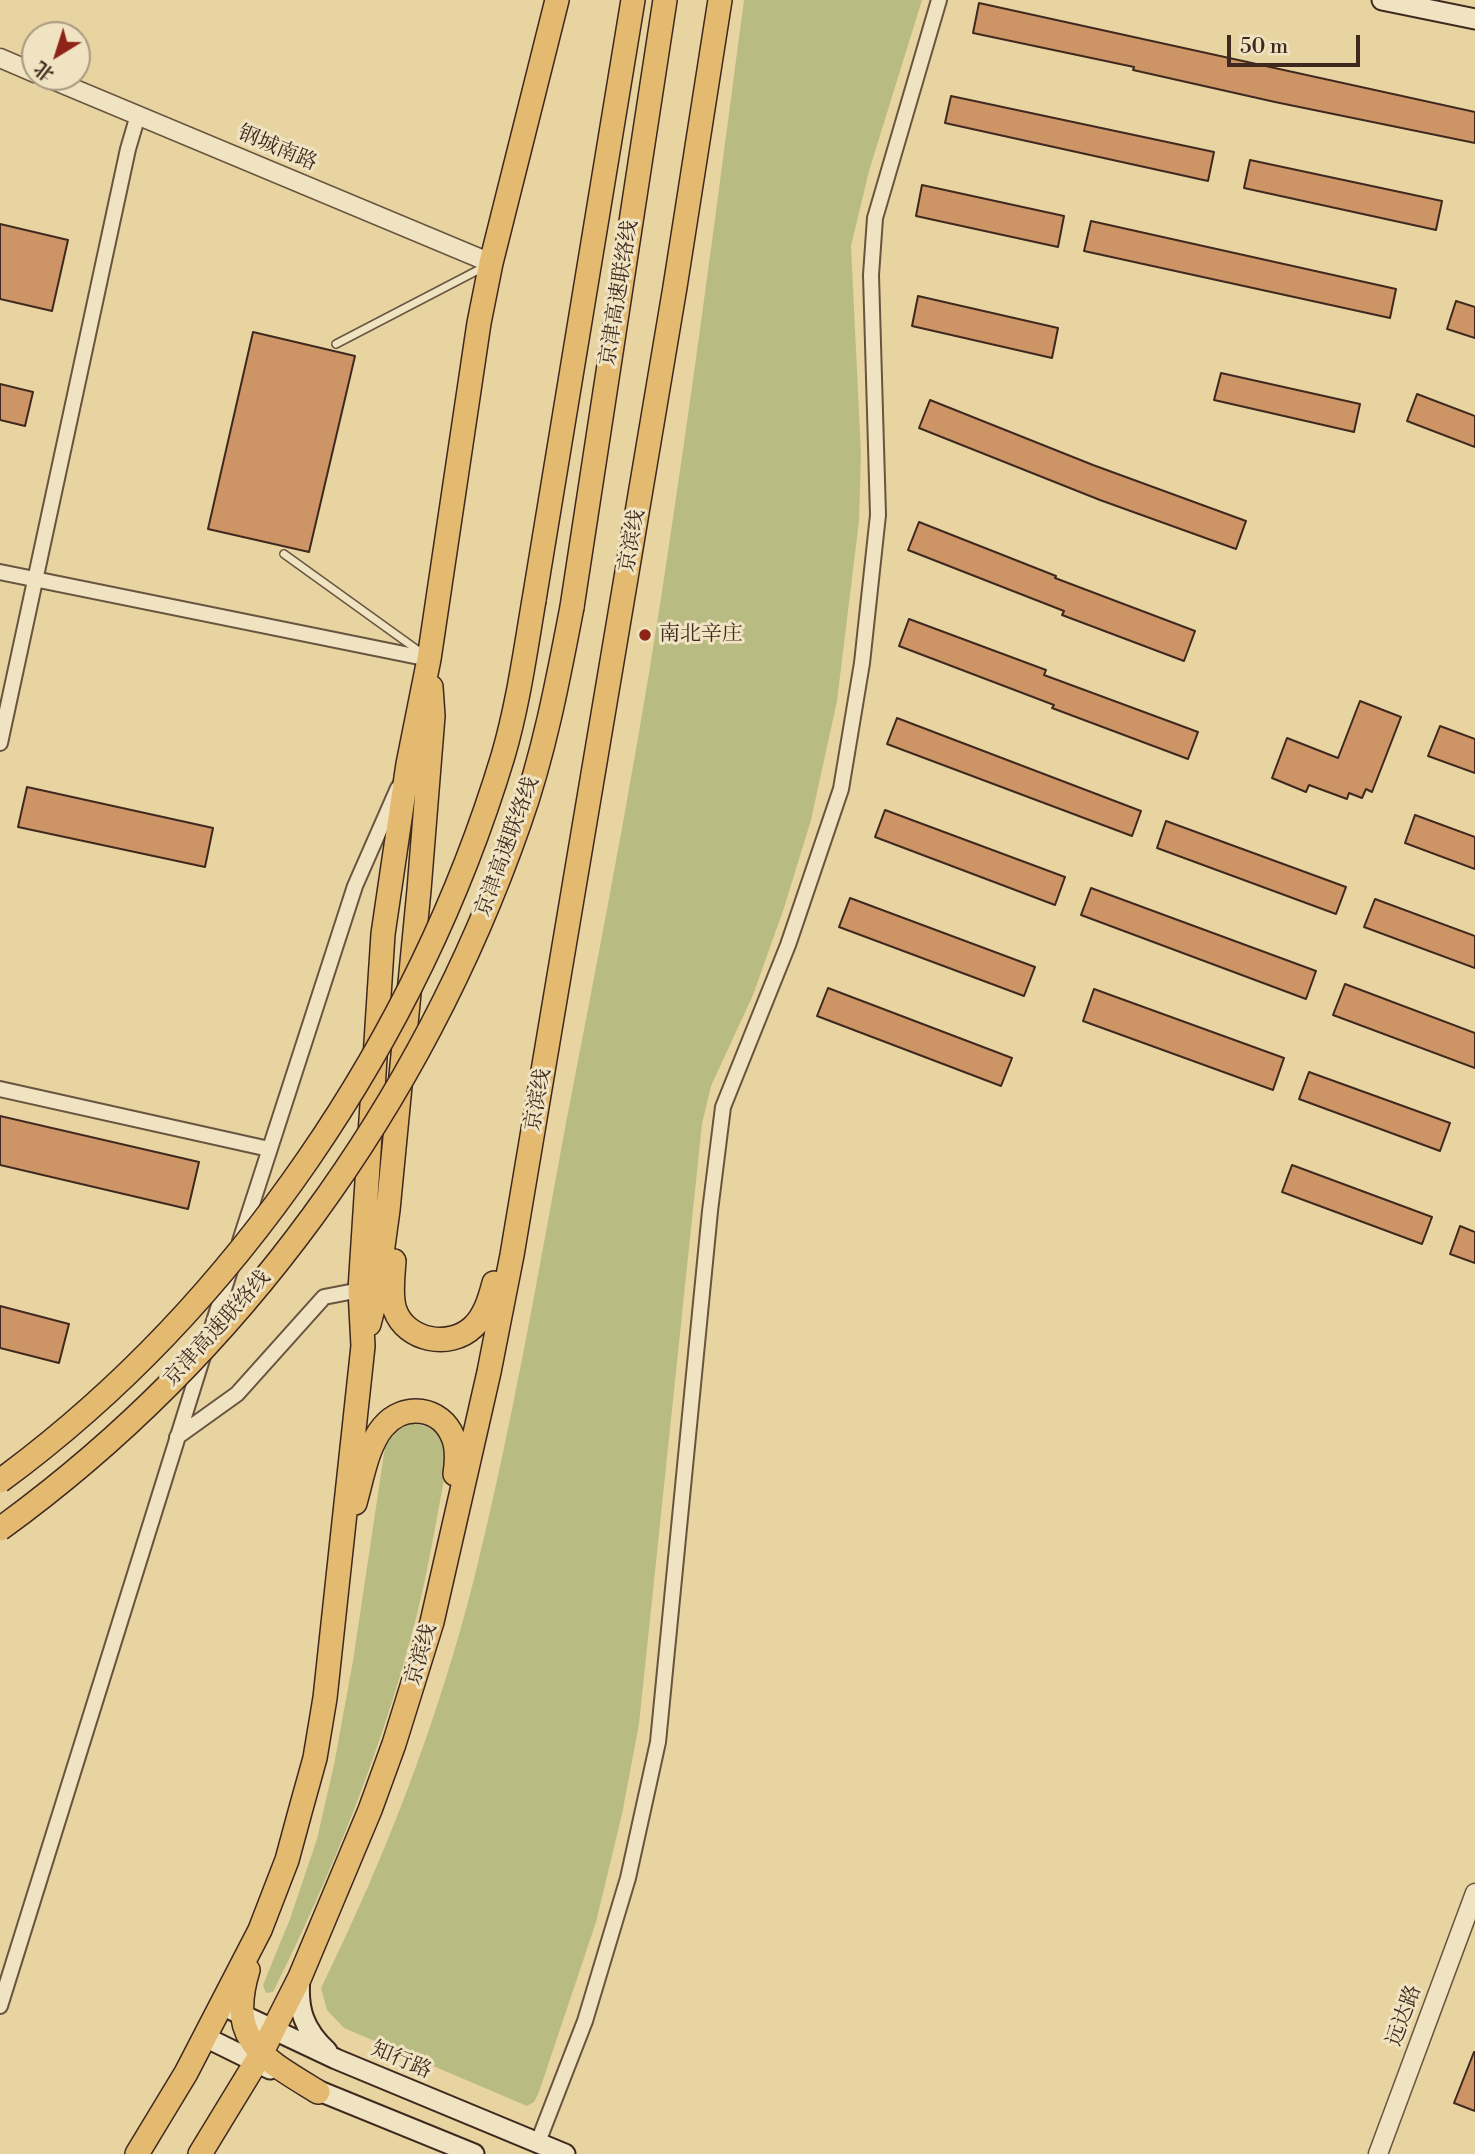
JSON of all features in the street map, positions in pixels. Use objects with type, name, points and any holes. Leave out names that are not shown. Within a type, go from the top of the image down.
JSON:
[{"type":"highway","points":[[363,1346],[360,1290],[383,934],[408,764],[429,659],[477,336],[491,263],[557,0]]},
{"type":"highway","name":"京津高速联络线","points":[[0,1481],[64,1431],[120,1382],[204,1293],[297,1174],[333,1123],[427,953],[486,810],[517,703],[633,0]]},
{"type":"highway","name":"京津高速联络线","points":[[0,1529],[31,1507],[118,1434],[184,1371],[248,1298],[344,1173],[383,1114],[440,1013],[467,957],[520,822],[559,678],[665,0]]},
{"type":"highway","name":"京滨线","points":[[200,2154],[259,2058],[300,1977],[378,1788],[437,1602],[489,1372],[528,1163],[675,287],[720,0]]},
{"type":"highway","points":[[318,2092],[259,2058],[248,2038],[243,2016],[246,1977],[260,1930],[287,1860],[315,1758],[325,1698],[363,1346],[376,1297],[394,1153],[433,716],[429,659]]},
{"type":"highway","points":[[394,1153],[394,1309],[403,1324],[430,1339],[446,1340],[464,1334],[475,1325],[485,1310],[492,1293],[517,1182],[528,1163]]},
{"type":"highway","points":[[341,1554],[376,1438],[385,1424],[399,1414],[415,1409],[430,1412],[443,1420],[453,1435],[458,1451],[453,1493],[438,1567],[437,1602]]},
{"type":"highway","points":[[137,2154],[169,2104],[260,1930]]},
{"type":"main road","points":[[1382,0],[1475,19]]},
{"type":"main road","points":[[300,1977],[302,2017],[313,2037],[336,2059]]},
{"type":"main road","name":"知行路","points":[[221,2004],[336,2059],[565,2154]]},
{"type":"main road","points":[[205,2037],[259,2058]]},
{"type":"main road","points":[[318,2092],[474,2154]]},
{"type":"street","points":[[538,2142],[585,2021],[625,1891],[658,1742],[710,1211],[723,1107],[788,945],[841,789],[862,663],[878,515],[871,275],[875,218],[939,0]]},
{"type":"street","points":[[0,58],[21,67]]},
{"type":"street","name":"钢城南路","points":[[81,91],[491,263]]},
{"type":"street","points":[[0,743],[128,149],[138,114]]},
{"type":"street","points":[[0,572],[429,659]]},
{"type":"street","points":[[0,2006],[177,1437],[355,886],[408,764]]},
{"type":"street","points":[[0,1089],[269,1149]]},
{"type":"street","points":[[177,1437],[237,1395],[324,1297],[360,1290]]},
{"type":"street","name":"远达路","points":[[1378,2154],[1475,1893]]},
{"type":"lane","points":[[336,344],[491,263]]},
{"type":"lane","points":[[284,554],[429,659]]},
{"type":"green space","points":[[744,0],[922,0],[869,171],[851,246],[861,454],[859,521],[837,701],[811,820],[784,908],[753,995],[711,1086],[702,1124],[639,1724],[622,1814],[596,1922],[539,2092],[534,2102],[527,2106],[344,2028],[327,2010],[321,1988],[389,1837],[428,1734],[461,1628],[501,1463],[650,670],[692,388]]},
{"type":"green space","points":[[414,1424],[430,1428],[440,1436],[447,1465],[414,1626],[386,1720],[353,1813],[315,1904],[273,1992],[266,1993],[263,1985],[290,1919],[317,1839],[334,1765],[353,1661],[385,1447],[396,1431]]},
{"type":"building","points":[[979,3],[1475,112],[1475,143],[1275,102],[1133,70],[1134,67],[973,33]]},
{"type":"building","points":[[951,96],[1214,152],[1208,181],[945,123]]},
{"type":"building","points":[[1250,160],[1442,201],[1436,230],[1244,188]]},
{"type":"building","points":[[922,185],[1064,216],[1058,247],[916,216]]},
{"type":"building","points":[[1091,221],[1396,289],[1390,318],[1084,251]]},
{"type":"building","points":[[0,224],[68,240],[52,311],[0,299]]},
{"type":"building","points":[[918,296],[1058,328],[1052,358],[912,326]]},
{"type":"building","points":[[1456,301],[1475,307],[1475,338],[1447,329]]},
{"type":"building","points":[[253,332],[355,356],[309,552],[208,529]]},
{"type":"building","points":[[1221,373],[1360,404],[1354,432],[1214,400]]},
{"type":"building","points":[[0,384],[33,392],[25,426],[0,420]]},
{"type":"building","points":[[1417,394],[1475,416],[1475,447],[1407,421]]},
{"type":"building","points":[[930,400],[1093,465],[1246,521],[1236,549],[1100,500],[919,428]]},
{"type":"building","points":[[919,522],[1056,576],[1055,578],[1195,631],[1184,661],[1062,615],[1064,611],[908,550]]},
{"type":"building","points":[[909,619],[1046,670],[1044,675],[1198,732],[1188,759],[899,646]]},
{"type":"building","points":[[1360,701],[1401,717],[1372,792],[1366,789],[1362,798],[1349,793],[1347,799],[1309,785],[1306,792],[1272,778],[1287,738],[1338,758]]},
{"type":"building","points":[[897,718],[1141,811],[1132,836],[887,744]]},
{"type":"building","points":[[1440,726],[1475,739],[1475,773],[1428,756]]},
{"type":"building","points":[[27,787],[213,828],[205,867],[18,827]]},
{"type":"building","points":[[885,810],[1065,877],[1055,905],[875,837]]},
{"type":"building","points":[[1415,815],[1475,837],[1475,869],[1405,843]]},
{"type":"building","points":[[1166,821],[1346,887],[1336,914],[1157,848]]},
{"type":"building","points":[[1091,888],[1316,971],[1306,999],[1081,915]]},
{"type":"building","points":[[850,898],[1035,967],[1024,996],[839,927]]},
{"type":"building","points":[[1375,899],[1475,936],[1475,968],[1364,927]]},
{"type":"building","points":[[1345,984],[1475,1033],[1475,1068],[1333,1015]]},
{"type":"building","points":[[828,988],[1012,1058],[1001,1086],[817,1016]]},
{"type":"building","points":[[1094,989],[1284,1058],[1273,1090],[1083,1021]]},
{"type":"building","points":[[1309,1072],[1450,1123],[1440,1151],[1299,1099]]},
{"type":"building","points":[[0,1116],[199,1162],[188,1209],[0,1165]]},
{"type":"building","points":[[1292,1165],[1432,1217],[1422,1244],[1282,1192]]},
{"type":"building","points":[[1460,1226],[1475,1232],[1475,1263],[1450,1254]]},
{"type":"building","points":[[0,1306],[69,1324],[59,1363],[0,1348]]},
{"type":"building","points":[[1475,2052],[1475,2111],[1454,2103]]},
{"type":"place","name":"南北辛庄","points":[[645,635]]}]
